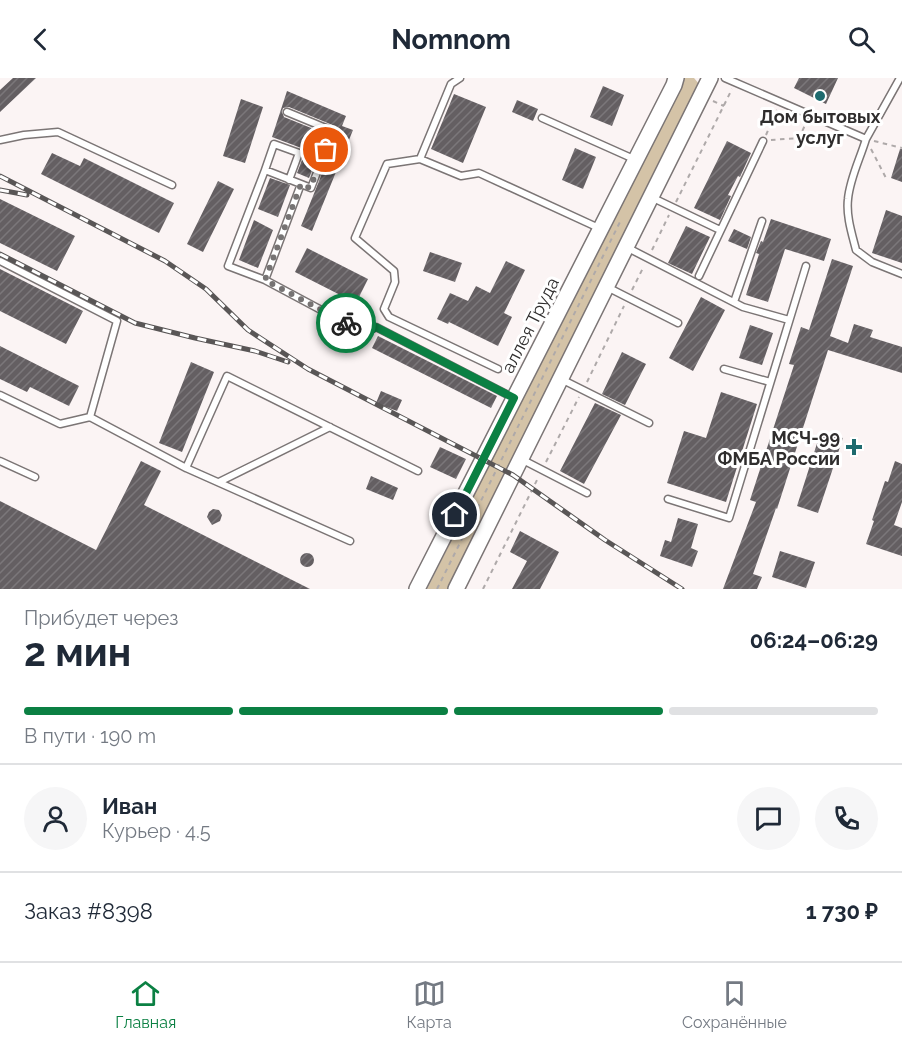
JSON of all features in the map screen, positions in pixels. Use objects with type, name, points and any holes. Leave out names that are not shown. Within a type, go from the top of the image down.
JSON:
[{"type":"street","name":"аллея Труда","points":[[417,589],[676,78]]},
{"type":"street","points":[[456,589],[710,78]]},
{"type":"lane","points":[[420,159],[451,84],[460,78]]},
{"type":"lane","points":[[725,78],[866,139]]},
{"type":"lane","points":[[900,78],[866,139],[848,199],[849,222],[856,250],[872,262],[902,274]]},
{"type":"lane","points":[[265,170],[310,188],[333,130],[287,112]]},
{"type":"lane","points":[[542,118],[636,160]]},
{"type":"lane","points":[[0,140],[58,132],[172,184]]},
{"type":"lane","points":[[699,276],[763,141]]},
{"type":"lane","points":[[289,180],[299,153],[274,144],[228,266],[265,280],[366,333],[376,327],[514,398]]},
{"type":"lane","points":[[498,369],[389,317],[384,309],[395,282],[394,271],[355,238],[387,164],[420,159],[461,177],[479,173],[601,229]]},
{"type":"lane","points":[[265,280],[301,184]]},
{"type":"lane","points":[[651,197],[720,230]]},
{"type":"lane","points":[[734,302],[762,221]]},
{"type":"lane","points":[[626,247],[743,307],[789,320]]},
{"type":"lane","points":[[0,261],[117,321],[90,417]]},
{"type":"lane","points":[[668,499],[729,518],[806,266]]},
{"type":"lane","points":[[606,286],[678,323]]},
{"type":"lane","points":[[724,369],[770,382]]},
{"type":"lane","points":[[186,468],[226,376],[418,471]]},
{"type":"lane","points":[[561,378],[649,423]]},
{"type":"lane","points":[[0,395],[60,424],[90,417],[186,468],[350,541]]},
{"type":"lane","points":[[219,483],[330,427]]},
{"type":"lane","points":[[520,459],[587,493]]},
{"type":"lane","points":[[0,461],[35,477]]},
{"type":"path","points":[[483,589],[735,82]]},
{"type":"path","points":[[710,100],[724,106]]},
{"type":"path","points":[[780,102],[763,141],[799,138],[810,115]]},
{"type":"path","points":[[866,139],[902,148]]},
{"type":"path","points":[[437,589],[623,216]]},
{"type":"shaded area","points":[[694,78],[700,85],[449,589],[427,589],[682,80]]},
{"type":"building","points":[[13,78],[36,78],[0,112],[0,90]]},
{"type":"building","name":"Дом бытовых услуг","points":[[799,78],[838,78],[826,104],[794,88]]},
{"type":"building","points":[[603,86],[624,95],[612,126],[590,117]]},
{"type":"building","points":[[287,91],[346,116],[342,126],[353,130],[312,231],[301,226],[338,130],[335,126],[289,107],[283,108],[284,117],[326,134],[309,178],[297,173],[304,149],[272,137]]},
{"type":"building","points":[[454,94],[486,107],[463,163],[431,149]]},
{"type":"building","points":[[241,99],[263,107],[245,163],[223,156]]},
{"type":"building","points":[[517,100],[538,109],[533,121],[512,112]]},
{"type":"building","points":[[727,141],[751,153],[740,177],[738,176],[728,195],[731,196],[720,220],[694,208]]},
{"type":"building","points":[[575,148],[596,157],[583,189],[562,180]]},
{"type":"building","points":[[900,149],[902,149],[902,182],[891,178]]},
{"type":"building","points":[[52,153],[80,166],[84,158],[174,203],[159,233],[41,174]]},
{"type":"building","points":[[270,178],[290,185],[278,217],[258,209]]},
{"type":"building","points":[[218,181],[234,189],[203,252],[187,244]]},
{"type":"building","points":[[0,199],[75,236],[57,271],[0,243]]},
{"type":"building","points":[[886,210],[902,216],[902,263],[872,253]]},
{"type":"building","points":[[771,219],[831,239],[824,261],[785,249],[768,302],[746,295],[759,254],[756,253],[761,241],[763,242]]},
{"type":"building","points":[[254,220],[273,230],[258,268],[239,260]]},
{"type":"building","points":[[686,226],[710,237],[692,274],[668,263]]},
{"type":"building","points":[[734,229],[751,237],[747,249],[728,241]]},
{"type":"building","points":[[307,248],[368,279],[356,303],[295,272]]},
{"type":"building","points":[[430,252],[462,263],[455,282],[423,271]]},
{"type":"building","points":[[832,259],[853,266],[830,336],[848,343],[854,324],[873,330],[870,337],[902,347],[902,373],[828,350],[777,509],[753,574],[762,577],[757,589],[723,589],[756,502],[750,500],[794,365],[789,364],[801,327],[809,330]]},
{"type":"building","points":[[506,261],[525,270],[504,313],[512,317],[498,346],[449,322],[448,324],[437,319],[450,293],[468,301],[476,286],[490,293]]},
{"type":"building","points":[[0,269],[83,311],[66,344],[0,311]]},
{"type":"building","points":[[701,297],[725,310],[693,371],[669,358]]},
{"type":"building","points":[[750,325],[773,333],[762,365],[739,358]]},
{"type":"building","points":[[378,336],[497,396],[491,408],[372,348]]},
{"type":"building","points":[[0,346],[79,386],[69,406],[30,387],[27,392],[0,379]]},
{"type":"building","points":[[622,352],[646,364],[625,405],[602,394]]},
{"type":"building","points":[[191,362],[214,372],[182,452],[159,443]]},
{"type":"building","points":[[381,391],[402,400],[397,411],[376,403]]},
{"type":"building","points":[[721,392],[757,404],[726,502],[667,483],[684,431],[706,438]]},
{"type":"building","points":[[595,403],[621,415],[584,484],[560,471]]},
{"type":"building","points":[[821,431],[843,438],[818,513],[797,506]]},
{"type":"building","points":[[440,447],[466,459],[456,479],[430,467]]},
{"type":"building","points":[[141,461],[161,471],[144,505],[310,589],[0,589],[0,501],[96,550]]},
{"type":"building","points":[[895,461],[902,464],[902,502],[894,525],[902,528],[902,556],[866,544],[885,481],[888,482]]},
{"type":"building","points":[[371,476],[398,488],[393,500],[366,489]]},
{"type":"building","points":[[213,509],[219,510],[222,515],[220,521],[212,525],[207,517]]},
{"type":"building","points":[[678,518],[698,524],[691,548],[698,551],[692,567],[660,556],[665,540],[671,542]]},
{"type":"building","points":[[520,531],[559,552],[540,589],[512,589],[527,561],[510,552]]},
{"type":"building","points":[[780,551],[815,562],[806,588],[772,577]]},
{"type":"building","points":[[304,553],[310,553],[314,560],[310,567],[304,567],[300,563],[300,557]]},
{"type":"railway","points":[[0,176],[165,261],[206,289],[248,330],[308,369],[513,475],[605,540],[682,589]]},
{"type":"railway","points":[[0,190],[27,195]]},
{"type":"railway","points":[[0,254],[135,323],[255,351],[288,362]]},
{"type":"way so far","points":[[326,150],[310,188],[301,184],[265,280],[346,323]]},
{"type":"place","name":"Дом бытовых услуг","points":[[820,96]]},
{"type":"place","name":"МСЧ-99 ФМБА России","points":[[854,447]]},
{"type":"route","points":[[346,323],[366,333],[376,327],[514,398],[455,515]]}]
